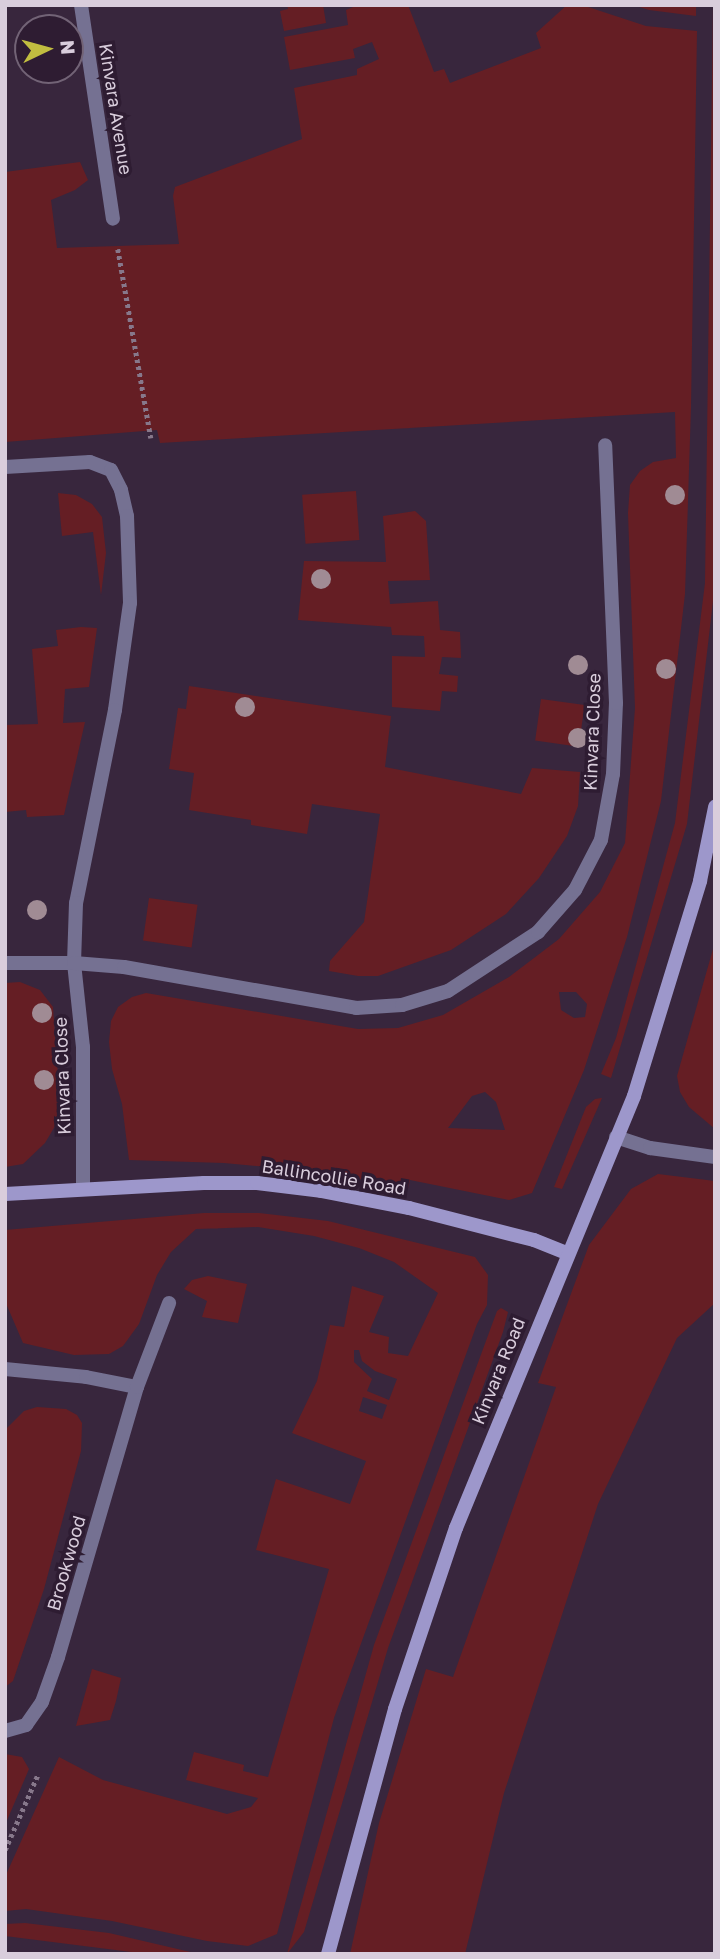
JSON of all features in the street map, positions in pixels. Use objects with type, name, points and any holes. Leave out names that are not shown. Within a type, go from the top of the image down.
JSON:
[{"type":"street","name":"Kinvara Avenue","points":[[80,5],[113,219]]},
{"type":"street","name":"Kinvara Close","points":[[5,963],[74,963],[124,967],[356,1008],[379,1007],[402,1005],[448,991],[538,932],[575,890],[601,840],[613,774],[615,703],[605,445]]},
{"type":"street","name":"Kinvara Close","points":[[5,467],[90,462],[111,470],[121,490],[127,516],[130,603],[115,710],[76,902],[74,963],[83,1047],[83,1189]]},
{"type":"street","name":"Kinvara Road","points":[[328,1954],[395,1709],[456,1528],[567,1253],[634,1096],[693,906],[715,807]]},
{"type":"street","points":[[616,1138],[650,1148],[715,1157]]},
{"type":"street","name":"Ballincollie Road","points":[[5,1194],[204,1183],[257,1183],[321,1191],[458,1220],[534,1240],[567,1253]]},
{"type":"street","name":"Brookwood","points":[[5,1731],[26,1725],[42,1702],[58,1657],[137,1387],[169,1303]]},
{"type":"street","points":[[5,1369],[86,1377],[137,1387]]},
{"type":"path","points":[[113,219],[151,438]]},
{"type":"path","points":[[5,1850],[38,1774]]},
{"type":"shaded area","points":[[287,5],[323,5],[326,23],[284,31],[280,11],[288,9]]},
{"type":"shaded area","points":[[358,5],[408,5],[434,72],[444,69],[450,83],[541,48],[536,33],[567,5],[582,5],[646,26],[697,31],[685,594],[661,801],[627,937],[584,1070],[532,1193],[509,1200],[410,1180],[408,1188],[320,1172],[224,1163],[129,1160],[122,1104],[112,1069],[109,1042],[111,1021],[118,1007],[132,997],[146,993],[358,1029],[398,1028],[443,1015],[509,977],[559,939],[600,892],[625,843],[635,708],[628,513],[630,485],[640,471],[653,462],[676,458],[675,412],[160,443],[157,430],[5,442],[5,172],[80,162],[88,180],[75,190],[51,200],[57,248],[179,244],[173,196],[175,187],[302,139],[294,88],[357,75],[357,69],[379,59],[372,42],[353,49],[355,58],[290,70],[284,37],[348,25],[346,10]],"holes":[[[559,992],[576,992],[587,1004],[585,1017],[574,1018],[561,1010]],[[485,1092],[496,1102],[505,1130],[448,1128],[472,1096]]]},
{"type":"shaded area","points":[[633,5],[696,5],[696,16],[649,10]]},
{"type":"shaded area","points":[[713,5],[715,584],[687,824],[611,1078],[601,1074],[616,1038],[675,823],[705,583]]},
{"type":"shaded area","points":[[356,491],[359,540],[306,544],[302,495]]},
{"type":"shaded area","points":[[58,493],[76,495],[92,504],[102,517],[106,553],[101,595],[93,532],[62,536]]},
{"type":"shaded area","points":[[415,511],[426,521],[430,580],[388,581],[390,604],[438,601],[440,630],[460,632],[461,658],[442,657],[439,674],[458,676],[457,692],[442,691],[440,711],[392,707],[392,656],[425,657],[424,636],[392,635],[391,627],[298,620],[304,561],[386,562],[383,516]]},
{"type":"shaded area","points":[[97,628],[89,687],[65,689],[63,723],[85,722],[64,815],[27,817],[26,810],[5,812],[5,725],[38,724],[32,649],[58,646],[56,630]]},
{"type":"shaded area","points":[[189,686],[391,716],[385,767],[521,794],[532,768],[580,772],[578,806],[567,836],[539,878],[506,914],[451,950],[378,976],[329,971],[330,961],[364,922],[380,814],[312,804],[307,834],[251,825],[251,820],[189,810],[194,773],[169,769],[178,708],[186,709]]},
{"type":"shaded area","points":[[541,699],[585,705],[579,747],[535,741]]},
{"type":"shaded area","points":[[149,898],[198,905],[192,947],[143,941]]},
{"type":"shaded area","points":[[715,942],[715,1129],[689,1107],[680,1092],[677,1076]]},
{"type":"shaded area","points":[[20,982],[40,990],[53,1007],[60,1104],[58,1121],[45,1143],[23,1164],[5,1167],[5,983]]},
{"type":"shaded area","points":[[602,1098],[562,1189],[554,1187],[586,1107],[595,1099]]},
{"type":"shaded area","points":[[658,1174],[715,1181],[715,1303],[677,1338],[598,1504],[504,1793],[465,1954],[350,1954],[379,1823],[426,1669],[453,1677],[556,1387],[538,1383],[589,1245],[631,1189]]},
{"type":"shaded area","points":[[204,1213],[259,1213],[328,1221],[475,1257],[488,1275],[487,1305],[477,1324],[334,1718],[277,1934],[248,1946],[207,1941],[112,1921],[26,1909],[5,1911],[5,1877],[59,1757],[103,1780],[227,1814],[251,1807],[258,1798],[186,1780],[194,1752],[244,1765],[243,1771],[268,1777],[329,1569],[256,1550],[276,1479],[350,1504],[366,1461],[292,1433],[317,1381],[330,1325],[344,1327],[352,1286],[384,1296],[369,1332],[389,1337],[388,1353],[408,1356],[438,1293],[394,1262],[359,1248],[314,1236],[258,1227],[196,1229],[171,1252],[157,1275],[139,1324],[123,1346],[109,1354],[74,1355],[23,1343],[5,1301],[5,1230]],"holes":[[[354,1350],[359,1350],[362,1361],[375,1371],[397,1379],[389,1400],[367,1391],[372,1379],[354,1362]],[[363,1397],[387,1405],[382,1419],[359,1411]]]},
{"type":"shaded area","points":[[208,1276],[247,1284],[238,1323],[202,1317],[207,1301],[184,1289],[192,1280]]},
{"type":"shaded area","points":[[501,1308],[508,1312],[503,1332],[388,1648],[304,1932],[287,1954],[374,1645],[497,1311]]},
{"type":"shaded area","points":[[37,1407],[66,1409],[77,1415],[82,1423],[81,1451],[44,1589],[13,1681],[5,1687],[5,1430],[24,1411]]},
{"type":"shaded area","points":[[92,1669],[121,1678],[116,1701],[110,1720],[76,1726]]},
{"type":"shaded area","points":[[5,1754],[22,1757],[29,1769],[5,1825]]},
{"type":"shaded area","points":[[25,1923],[109,1933],[199,1954],[147,1954],[5,1936],[5,1924]]}]
